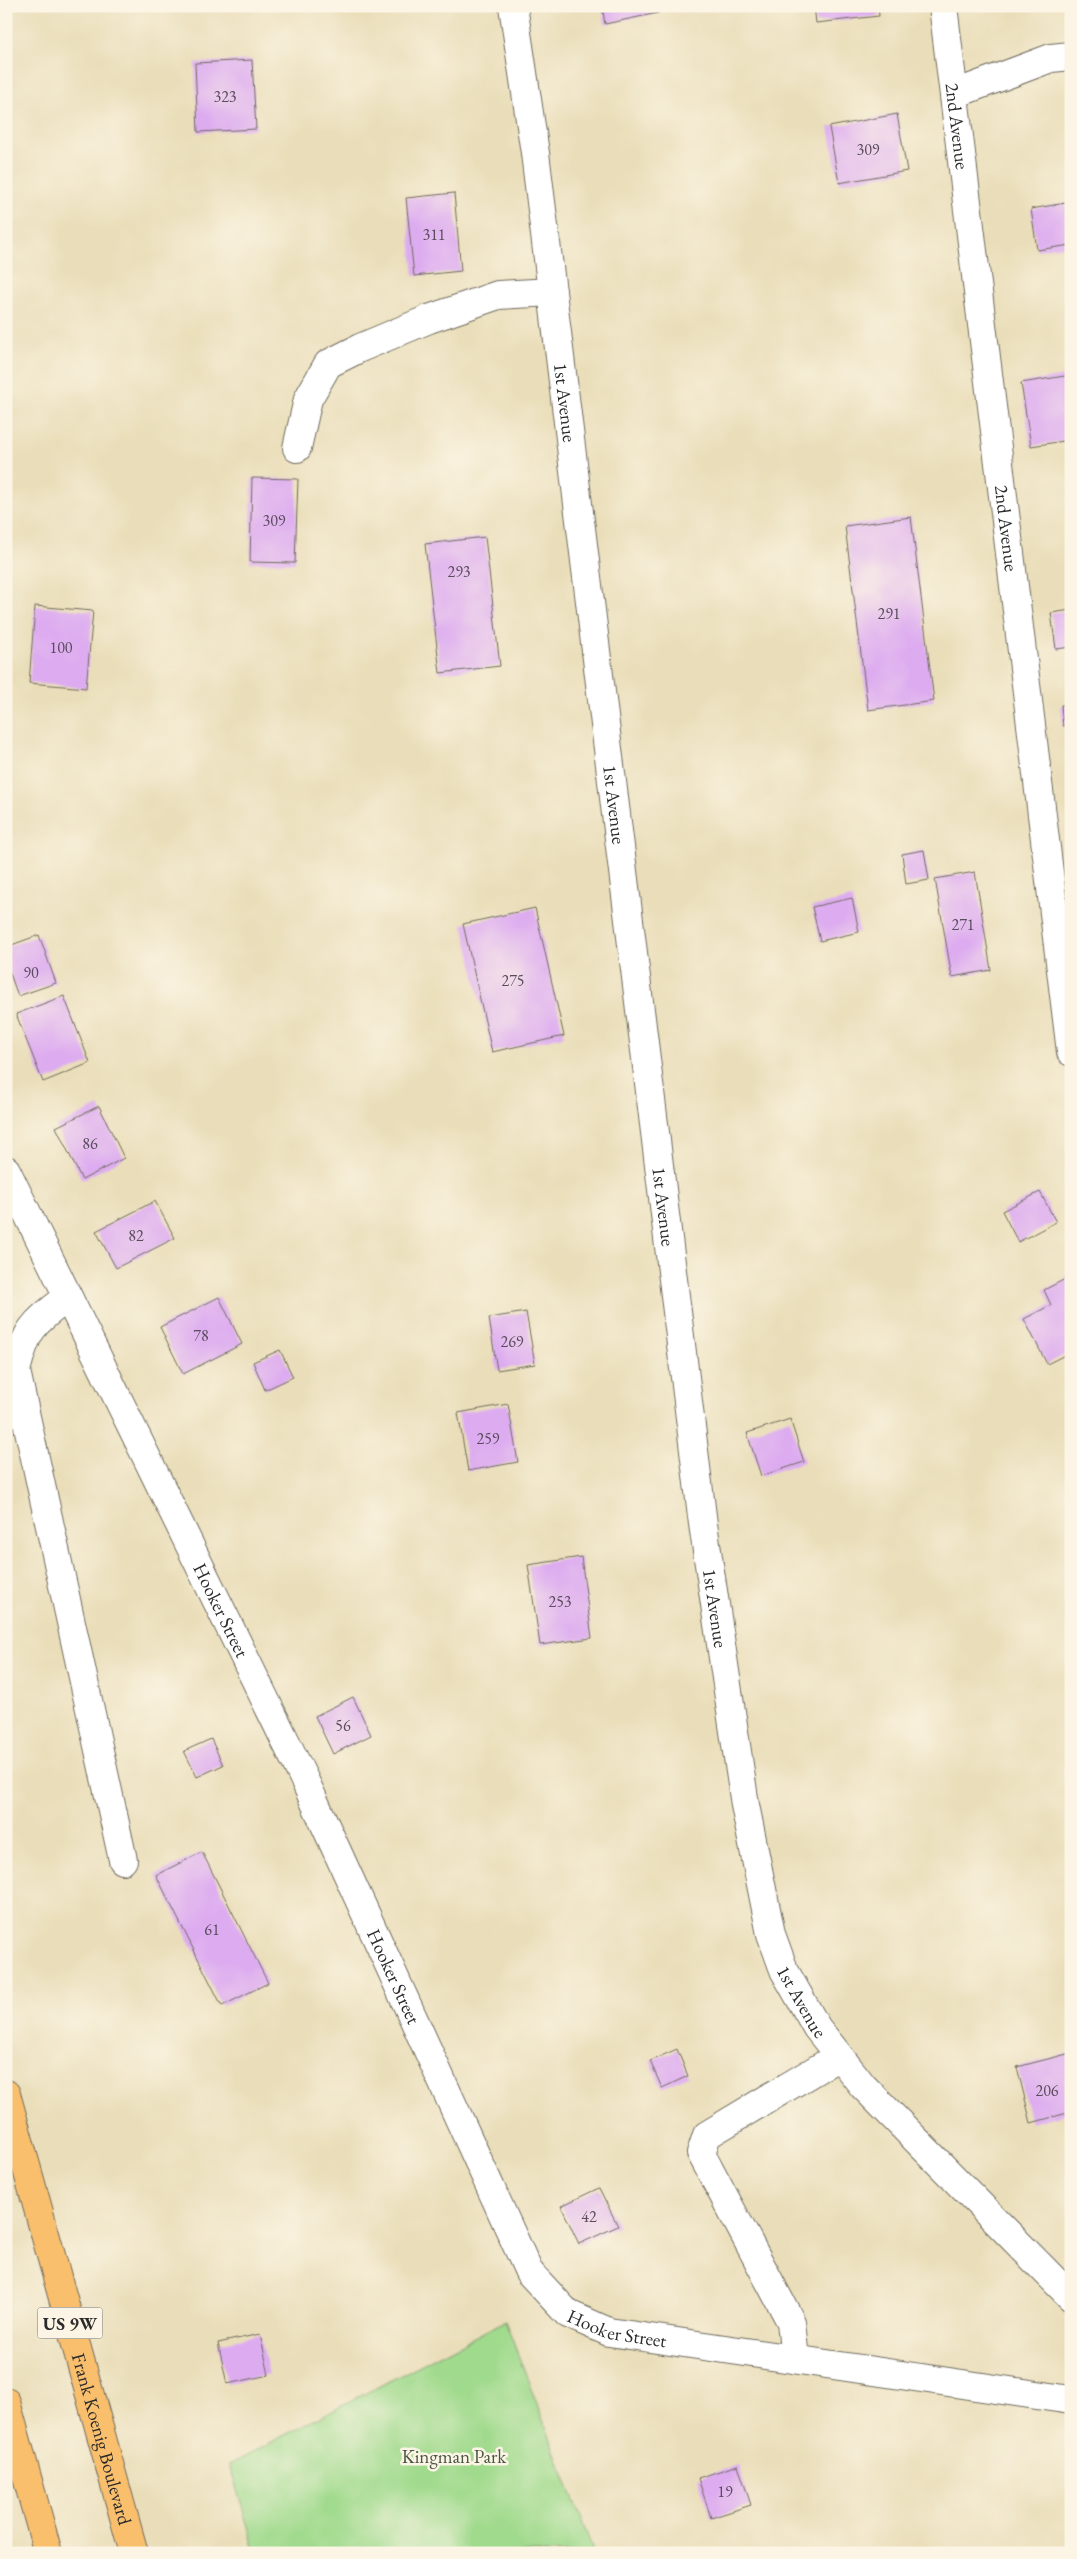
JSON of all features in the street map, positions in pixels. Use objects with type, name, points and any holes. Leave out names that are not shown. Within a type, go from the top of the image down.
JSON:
[{"type":"main road","name":"Frank Koenig Boulevard","points":[[6,2094],[134,2553]]},
{"type":"main road","points":[[6,2402],[48,2553]]},
{"type":"street","name":"1st Avenue","points":[[514,6],[552,292],[703,1524],[745,1805],[770,1934],[784,1970],[817,2028],[863,2086],[1071,2297]]},
{"type":"street","name":"2nd Avenue","points":[[943,6],[1071,1052]]},
{"type":"street","points":[[955,94],[1051,58],[1071,56]]},
{"type":"street","points":[[297,448],[308,399],[328,364],[420,322],[498,296],[552,292]]},
{"type":"street","name":"Hooker Street","points":[[6,1170],[305,1781],[529,2272],[568,2314],[609,2332],[1071,2400]]},
{"type":"street","points":[[68,1297],[35,1323],[23,1344],[16,1371],[123,1860]]},
{"type":"street","points":[[795,2359],[791,2322],[701,2153],[707,2135],[839,2056]]},
{"type":"green space","name":"Kingman Park","points":[[505,2321],[594,2553],[256,2553],[229,2464]]},
{"type":"building","points":[[602,6],[657,6],[658,13],[605,24]]},
{"type":"building","points":[[814,6],[878,6],[879,16],[816,23]]},
{"type":"building","points":[[252,60],[256,129],[198,132],[195,63]]},
{"type":"building","points":[[897,114],[907,171],[839,183],[829,127]]},
{"type":"building","points":[[454,193],[461,271],[414,276],[406,198]]},
{"type":"building","points":[[1071,202],[1071,245],[1037,250],[1031,209]]},
{"type":"building","points":[[1071,375],[1071,440],[1031,446],[1021,383]]},
{"type":"building","points":[[252,478],[298,479],[295,563],[250,562]]},
{"type":"building","points":[[911,517],[934,701],[868,710],[845,526]]},
{"type":"building","points":[[485,537],[500,666],[440,673],[425,544]]},
{"type":"building","points":[[35,606],[93,611],[86,688],[29,683]]},
{"type":"building","points":[[1071,610],[1071,647],[1056,649],[1051,613]]},
{"type":"building","points":[[1071,704],[1071,725],[1063,726],[1061,705]]},
{"type":"building","points":[[924,850],[929,880],[906,884],[902,854]]},
{"type":"building","points":[[975,872],[991,970],[952,977],[935,879]]},
{"type":"building","points":[[852,898],[859,932],[820,941],[812,907]]},
{"type":"building","points":[[535,908],[564,1036],[492,1052],[463,924]]},
{"type":"building","points":[[39,935],[56,983],[18,996],[6,962],[6,947]]},
{"type":"building","points":[[64,996],[90,1063],[43,1082],[16,1014]]},
{"type":"building","points":[[99,1106],[124,1158],[82,1180],[56,1127]]},
{"type":"building","points":[[1040,1192],[1056,1222],[1018,1242],[1002,1211]]},
{"type":"building","points":[[155,1201],[175,1238],[116,1268],[96,1231]]},
{"type":"building","points":[[1071,1276],[1071,1352],[1047,1364],[1024,1319],[1051,1305],[1044,1290]]},
{"type":"building","points":[[219,1297],[242,1344],[183,1374],[160,1327]]},
{"type":"building","points":[[526,1312],[535,1364],[497,1370],[489,1318]]},
{"type":"building","points":[[280,1350],[293,1377],[265,1390],[253,1362]]},
{"type":"building","points":[[508,1404],[518,1462],[468,1471],[458,1413]]},
{"type":"building","points":[[790,1419],[804,1462],[761,1476],[747,1433]]},
{"type":"building","points":[[581,1557],[592,1638],[540,1645],[528,1565]]},
{"type":"building","points":[[353,1697],[371,1735],[333,1754],[315,1716]]},
{"type":"building","points":[[211,1739],[223,1765],[197,1777],[184,1751]]},
{"type":"building","points":[[202,1852],[268,1983],[222,2006],[156,1875]]},
{"type":"building","points":[[677,2049],[688,2076],[662,2088],[650,2061]]},
{"type":"building","points":[[1071,2053],[1071,2112],[1031,2123],[1017,2067]]},
{"type":"building","points":[[599,2188],[618,2226],[579,2244],[561,2206]]},
{"type":"building","points":[[260,2334],[269,2375],[227,2384],[218,2343]]},
{"type":"building","points":[[738,2465],[751,2505],[711,2518],[698,2478]]}]
